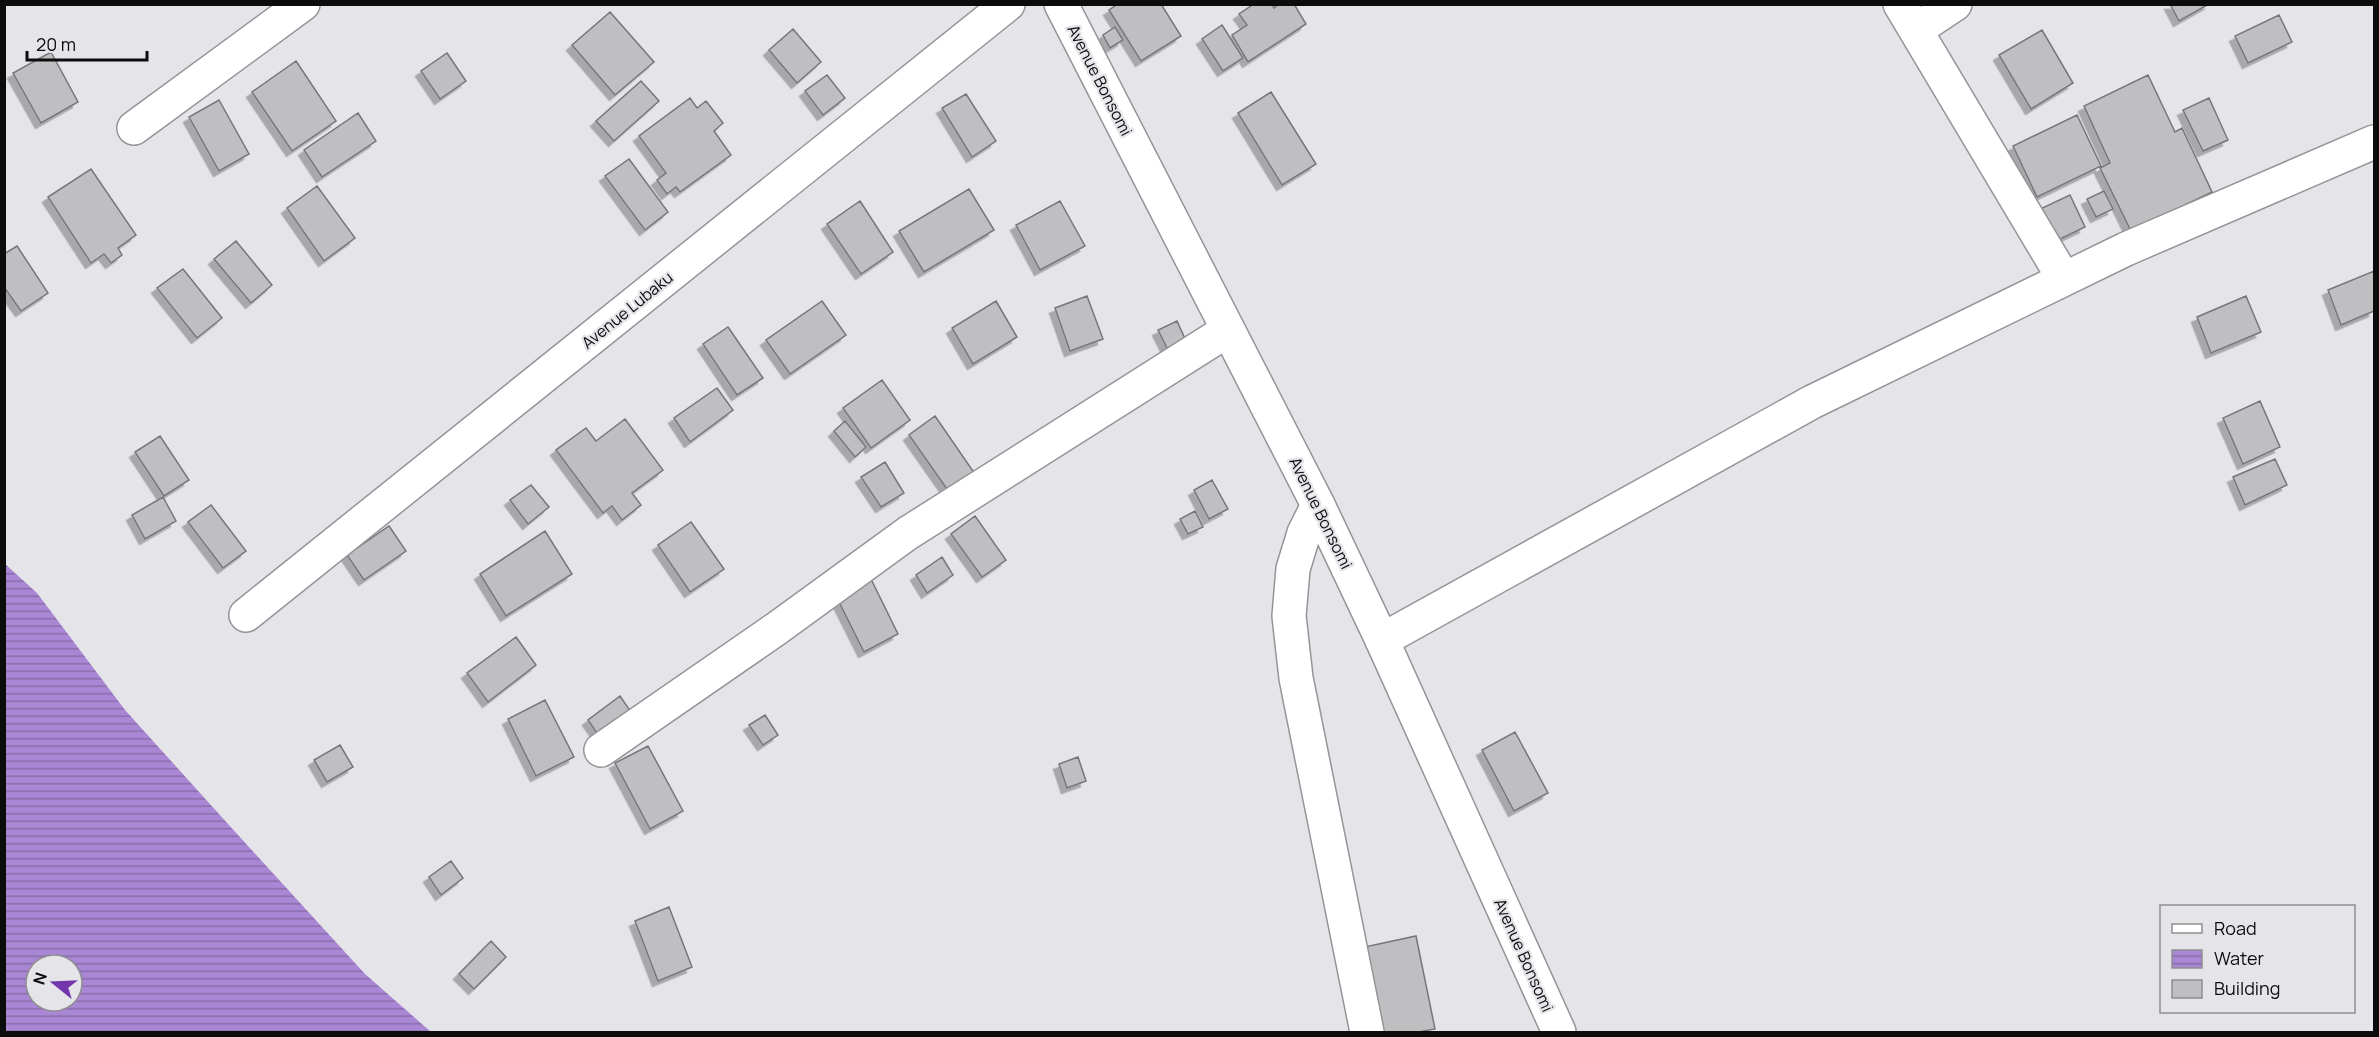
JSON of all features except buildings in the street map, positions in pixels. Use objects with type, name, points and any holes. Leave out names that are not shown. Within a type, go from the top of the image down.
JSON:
[{"type":"street","points":[[134,128],[303,4]]},
{"type":"street","name":"Avenue Lubaku","points":[[246,615],[1008,4]]},
{"type":"street","name":"Avenue Bonsomi","points":[[1061,4],[1318,505],[1382,639],[1559,1032]]},
{"type":"street","points":[[1955,4],[1908,17],[2064,279]]},
{"type":"street","points":[[1382,639],[1812,402],[2126,249],[2374,142]]},
{"type":"street","points":[[601,750],[776,629],[908,533],[1228,330]]},
{"type":"street","points":[[1318,505],[1304,533],[1293,569],[1289,616],[1296,678],[1367,1032]]},
{"type":"water","points":[[4,563],[37,593],[125,710],[228,824],[365,974],[431,1032],[5,1032]]}]
